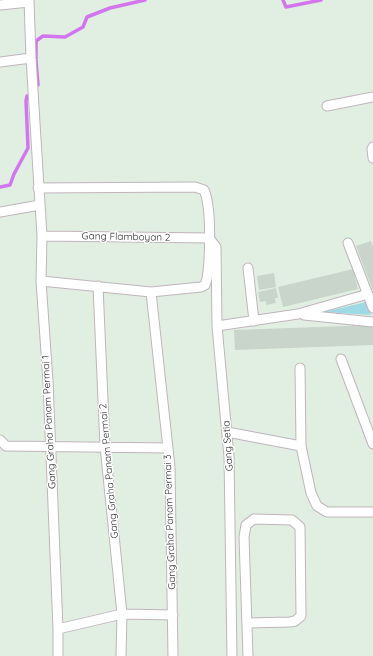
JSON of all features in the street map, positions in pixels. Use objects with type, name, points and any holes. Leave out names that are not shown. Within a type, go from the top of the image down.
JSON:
[{"type":"street","points":[[0,5],[29,1]]},
{"type":"street","name":"Gang Graha Panam Permai 1","points":[[29,1],[38,188],[42,236],[41,281],[51,446],[58,656]]},
{"type":"street","points":[[0,62],[31,58]]},
{"type":"street","points":[[327,106],[373,97]]},
{"type":"street","points":[[373,147],[373,158]]},
{"type":"street","points":[[38,188],[195,187],[204,190],[207,197],[209,238],[208,279],[205,285],[201,288],[151,292],[41,281]]},
{"type":"street","points":[[0,212],[40,205]]},
{"type":"street","name":"Gang Flamboyan 2","points":[[42,236],[209,238]]},
{"type":"street","name":"Gang Setia","points":[[209,238],[216,247],[217,326],[229,457],[232,656]]},
{"type":"street","points":[[348,242],[373,308]]},
{"type":"street","points":[[248,268],[254,321]]},
{"type":"street","name":"Gang Graha Panam Permai 2","points":[[98,286],[105,446],[122,614],[121,656]]},
{"type":"street","name":"Gang Graha Panam Permai 3","points":[[151,292],[170,467],[173,656]]},
{"type":"street","points":[[217,326],[298,314],[368,294]]},
{"type":"street","points":[[298,314],[373,322]]},
{"type":"street","points":[[341,359],[373,444]]},
{"type":"street","points":[[300,368],[301,446],[311,493],[317,506],[326,512],[373,512]]},
{"type":"street","points":[[227,432],[301,446]]},
{"type":"street","points":[[0,440],[6,446],[105,446],[168,448]]},
{"type":"street","points":[[248,623],[290,622],[295,621],[301,616],[300,527],[292,520],[254,519],[246,525],[244,538],[248,656]]},
{"type":"street","points":[[58,629],[122,614],[173,615]]},
{"type":"shaded area","points":[[366,302],[371,315],[324,312]]},
{"type":"building","points":[[371,241],[373,247],[373,291],[356,246]]},
{"type":"building","points":[[353,269],[358,289],[283,307],[278,287]]},
{"type":"building","points":[[274,273],[276,287],[259,290],[257,276]]},
{"type":"building","points":[[276,288],[278,298],[275,298],[276,303],[266,305],[266,301],[260,302],[258,292]]},
{"type":"building","points":[[373,325],[373,345],[235,350],[234,330]]},
{"type":"waterway","points":[[38,85],[36,41],[43,36],[65,37],[83,27],[87,17],[110,8],[145,0]]},
{"type":"waterway","points":[[283,0],[286,7],[321,0]]},
{"type":"waterway","points":[[0,187],[10,185],[14,174],[28,148],[27,96]]}]
